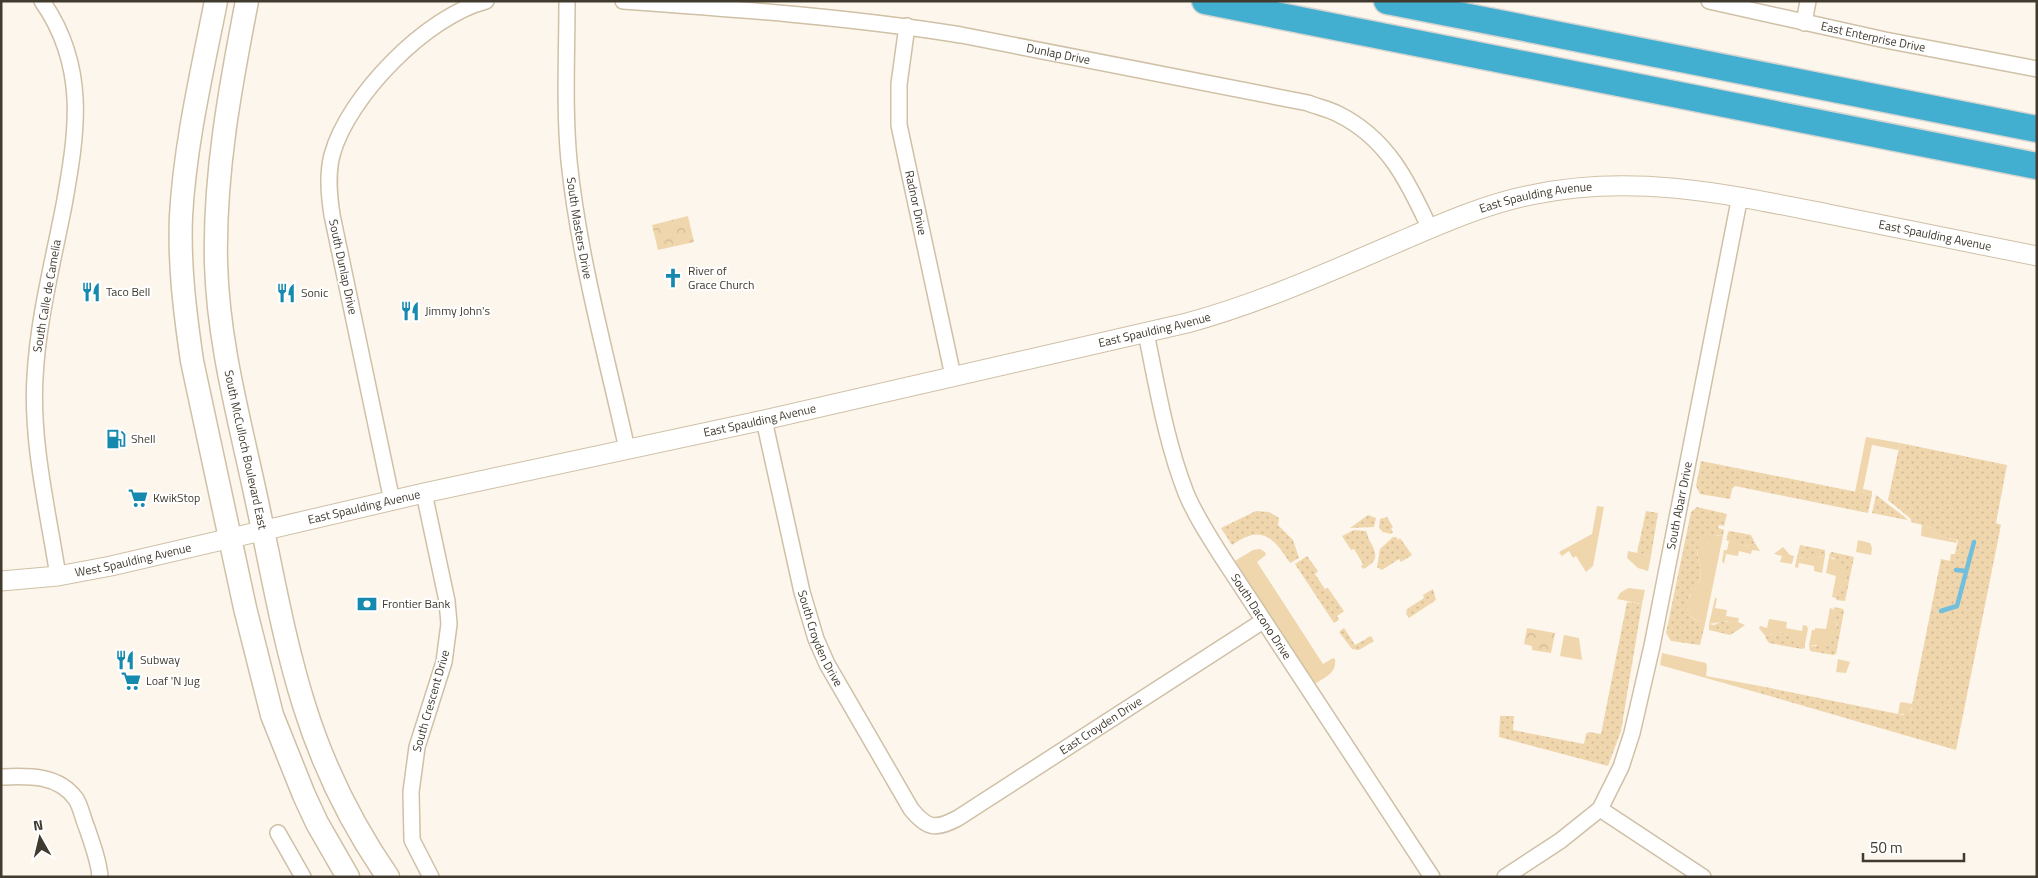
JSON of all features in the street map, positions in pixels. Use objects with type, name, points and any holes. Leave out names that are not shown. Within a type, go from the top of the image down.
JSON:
[{"type":"highway","points":[[1205,1],[2037,166]]},
{"type":"highway","points":[[1387,1],[2037,129]]},
{"type":"main road","points":[[216,1],[188,151],[181,217],[183,290],[192,360],[255,651],[281,742],[317,823],[348,877]]},
{"type":"main road","name":"South McCulloch Boulevard East","points":[[247,1],[236,54],[220,170],[216,226],[216,282],[227,365],[288,644],[313,730],[347,808],[388,877]]},
{"type":"street","name":"South Calle de Camelia","points":[[42,1],[54,20],[71,65],[75,88],[76,119],[69,176],[37,354],[34,401],[39,456],[58,576]]},
{"type":"street","name":"South Dunlap Drive","points":[[392,501],[335,232],[329,186],[331,162],[342,130],[375,82],[402,52],[424,33],[446,18],[486,1]]},
{"type":"street","name":"South Masters Drive","points":[[567,1],[567,112],[573,194],[584,258],[627,449]]},
{"type":"street","name":"Dunlap Drive","points":[[623,1],[813,16],[907,26],[1308,103],[1336,113],[1360,126],[1379,142],[1397,166],[1430,228]]},
{"type":"street","name":"East Enterprise Drive","points":[[1709,1],[1804,23],[2037,69]]},
{"type":"street","points":[[1804,23],[1808,1]]},
{"type":"street","name":"Radnor Drive","points":[[907,26],[898,97],[900,133],[953,376]]},
{"type":"street","name":"East Spaulding Avenue","points":[[263,531],[424,493],[764,420],[1194,322],[1249,305],[1430,228],[1505,201],[1585,186],[1651,185],[1740,196],[2037,256]]},
{"type":"street","name":"South Abarr Drive","points":[[1600,809],[1621,767],[1634,725],[1682,497],[1740,196]]},
{"type":"street","name":"South Dacono Drive","points":[[1146,333],[1171,445],[1186,493],[1213,543],[1432,877]]},
{"type":"street","name":"South Croyden Drive","points":[[764,420],[802,592],[820,651],[911,809],[927,824],[936,827]]},
{"type":"street","name":"South Crescent Drive","points":[[424,493],[447,601],[449,624],[444,662],[417,747],[411,792],[412,840],[431,877]]},
{"type":"street","name":"West Spaulding Avenue","points":[[1,582],[58,576],[111,566],[263,531]]},
{"type":"street","name":"East Croyden Drive","points":[[936,827],[958,818],[1263,621]]},
{"type":"street","points":[[1,777],[42,778],[57,783],[68,791],[77,801],[98,860],[100,877]]},
{"type":"street","points":[[1505,877],[1560,841],[1600,809],[1703,877]]},
{"type":"street","points":[[278,833],[304,877]]},
{"type":"green space","points":[[688,216],[694,242],[658,250],[652,225]]},
{"type":"green space","points":[[1866,437],[1900,443],[1898,450],[1872,445],[1863,489],[1872,491],[1872,495],[1855,492]]},
{"type":"green space","points":[[1900,443],[2007,465],[1996,523],[2001,525],[1956,750],[1759,693],[1760,686],[1903,715],[1911,710],[1941,559],[1950,561],[1951,554],[1955,554],[1958,540],[1939,536],[1931,527],[1911,522],[1911,519],[1888,500]]},
{"type":"green space","points":[[1701,461],[1872,495],[1868,513],[1735,486],[1732,489],[1730,499],[1700,494],[1696,486]]},
{"type":"green space","points":[[1876,495],[1906,518],[1907,520],[1872,513]]},
{"type":"green space","points":[[1597,506],[1604,507],[1593,566],[1586,572],[1576,556],[1573,558],[1569,551],[1562,556],[1559,552],[1592,534]]},
{"type":"green space","points":[[1697,507],[1727,514],[1724,526],[1719,525],[1718,528],[1724,530],[1723,536],[1717,535],[1702,541],[1697,551],[1700,578],[1690,595],[1687,605],[1689,614],[1705,624],[1700,645],[1671,641],[1666,633],[1691,512]]},
{"type":"green space","points":[[1256,511],[1269,512],[1279,518],[1278,525],[1293,540],[1299,558],[1290,563],[1278,546],[1266,536],[1251,535],[1232,545],[1221,528]]},
{"type":"green space","points":[[1646,511],[1658,513],[1651,556],[1637,553]]},
{"type":"green space","points":[[1368,515],[1376,518],[1374,527],[1350,528]]},
{"type":"green space","points":[[1387,517],[1393,527],[1391,534],[1383,532],[1379,528],[1380,519]]},
{"type":"green space","points":[[1922,524],[1931,527],[1939,536],[1957,540],[1956,543],[1921,536]]},
{"type":"green space","points":[[1354,530],[1366,531],[1375,552],[1374,561],[1363,569],[1361,566],[1363,564],[1354,549],[1351,550],[1342,536]]},
{"type":"green space","points":[[1730,531],[1751,535],[1755,543],[1747,546],[1737,544],[1727,537]]},
{"type":"green space","points":[[1711,535],[1723,536],[1705,624],[1689,614],[1687,605],[1700,579],[1699,544]]},
{"type":"green space","points":[[1393,537],[1396,537],[1398,540],[1400,538],[1412,555],[1401,562],[1399,559],[1382,570],[1377,567],[1380,549]]},
{"type":"green space","points":[[1727,537],[1747,546],[1755,543],[1760,551],[1752,550],[1751,554],[1739,551],[1738,556],[1726,554],[1724,564],[1722,561],[1724,550],[1727,550],[1729,541],[1726,540]]},
{"type":"green space","points":[[1858,540],[1870,543],[1872,548],[1871,555],[1856,552]]},
{"type":"green space","points":[[1800,545],[1825,550],[1825,556],[1797,557]]},
{"type":"green space","points":[[1783,547],[1790,555],[1794,556],[1792,564],[1780,562],[1782,556],[1774,554]]},
{"type":"green space","points":[[1260,549],[1266,555],[1257,562],[1323,664],[1333,658],[1335,659],[1332,671],[1315,684],[1235,561],[1253,550]]},
{"type":"green space","points":[[1628,551],[1651,556],[1648,571],[1638,568],[1627,558]]},
{"type":"green space","points":[[1832,552],[1854,557],[1845,601],[1836,600],[1837,593],[1846,581],[1834,558],[1829,557]]},
{"type":"green space","points":[[1307,556],[1318,571],[1315,574],[1325,589],[1328,588],[1344,611],[1337,616],[1339,620],[1334,623],[1295,564]]},
{"type":"green space","points":[[1825,556],[1822,573],[1814,571],[1814,566],[1799,563],[1798,568],[1795,567],[1797,557]]},
{"type":"green space","points":[[1829,557],[1842,563],[1847,575],[1847,579],[1836,598],[1832,597],[1836,576],[1826,573]]},
{"type":"green space","points":[[1628,588],[1645,590],[1642,604],[1617,599],[1620,593]]},
{"type":"green space","points":[[1433,589],[1436,600],[1409,618],[1406,614],[1407,609],[1424,598],[1423,595]]},
{"type":"green space","points":[[1715,598],[1717,598],[1715,608],[1727,610],[1726,616],[1739,618],[1738,622],[1745,625],[1738,630],[1727,621],[1709,624]]},
{"type":"green space","points":[[1627,602],[1642,604],[1621,731],[1608,766],[1499,737],[1500,716],[1514,716],[1513,730],[1584,744],[1586,734],[1589,732],[1601,734]]},
{"type":"green space","points":[[1834,607],[1844,611],[1836,654],[1810,651],[1809,645],[1816,646],[1837,625],[1833,615]]},
{"type":"green space","points":[[1830,608],[1833,609],[1837,628],[1833,639],[1821,645],[1809,645],[1812,630],[1815,630],[1815,628],[1826,629]]},
{"type":"green space","points":[[1769,619],[1787,622],[1786,628],[1802,631],[1803,625],[1807,626],[1805,644],[1787,634],[1778,632],[1766,637],[1759,628],[1760,626],[1767,628]]},
{"type":"green space","points":[[1723,621],[1731,623],[1738,630],[1730,635],[1709,630],[1709,624],[1714,625]]},
{"type":"green space","points":[[1344,628],[1355,645],[1371,636],[1374,641],[1359,650],[1352,649],[1339,632]]},
{"type":"green space","points":[[1527,628],[1555,633],[1551,653],[1532,650],[1532,646],[1524,644]]},
{"type":"green space","points":[[1777,632],[1788,635],[1805,644],[1805,648],[1769,643],[1765,637]]},
{"type":"green space","points":[[1564,635],[1579,638],[1582,660],[1560,656]]},
{"type":"green space","points":[[1662,653],[1706,663],[1706,676],[1760,686],[1759,693],[1660,665]]},
{"type":"green space","points":[[1838,659],[1850,662],[1846,673],[1836,672]]},
{"type":"green space","points":[[1900,703],[1913,704],[1908,714],[1898,714]]},
{"type":"waterway","points":[[1941,611],[1957,606],[1974,542]]},
{"type":"waterway","points":[[1956,570],[1966,571]]},
{"type":"place","name":"River of Grace Church","points":[[673,278]]},
{"type":"place","name":"Taco Bell","points":[[91,292]]},
{"type":"place","name":"Sonic","points":[[286,293]]},
{"type":"place","name":"Jimmy John's","points":[[410,311]]},
{"type":"place","name":"Shell","points":[[116,439]]},
{"type":"place","name":"KwikStop","points":[[138,498]]},
{"type":"place","name":"Frontier Bank","points":[[367,604]]},
{"type":"place","name":"Subway","points":[[125,660]]},
{"type":"place","name":"Loaf 'N Jug","points":[[131,681]]}]
